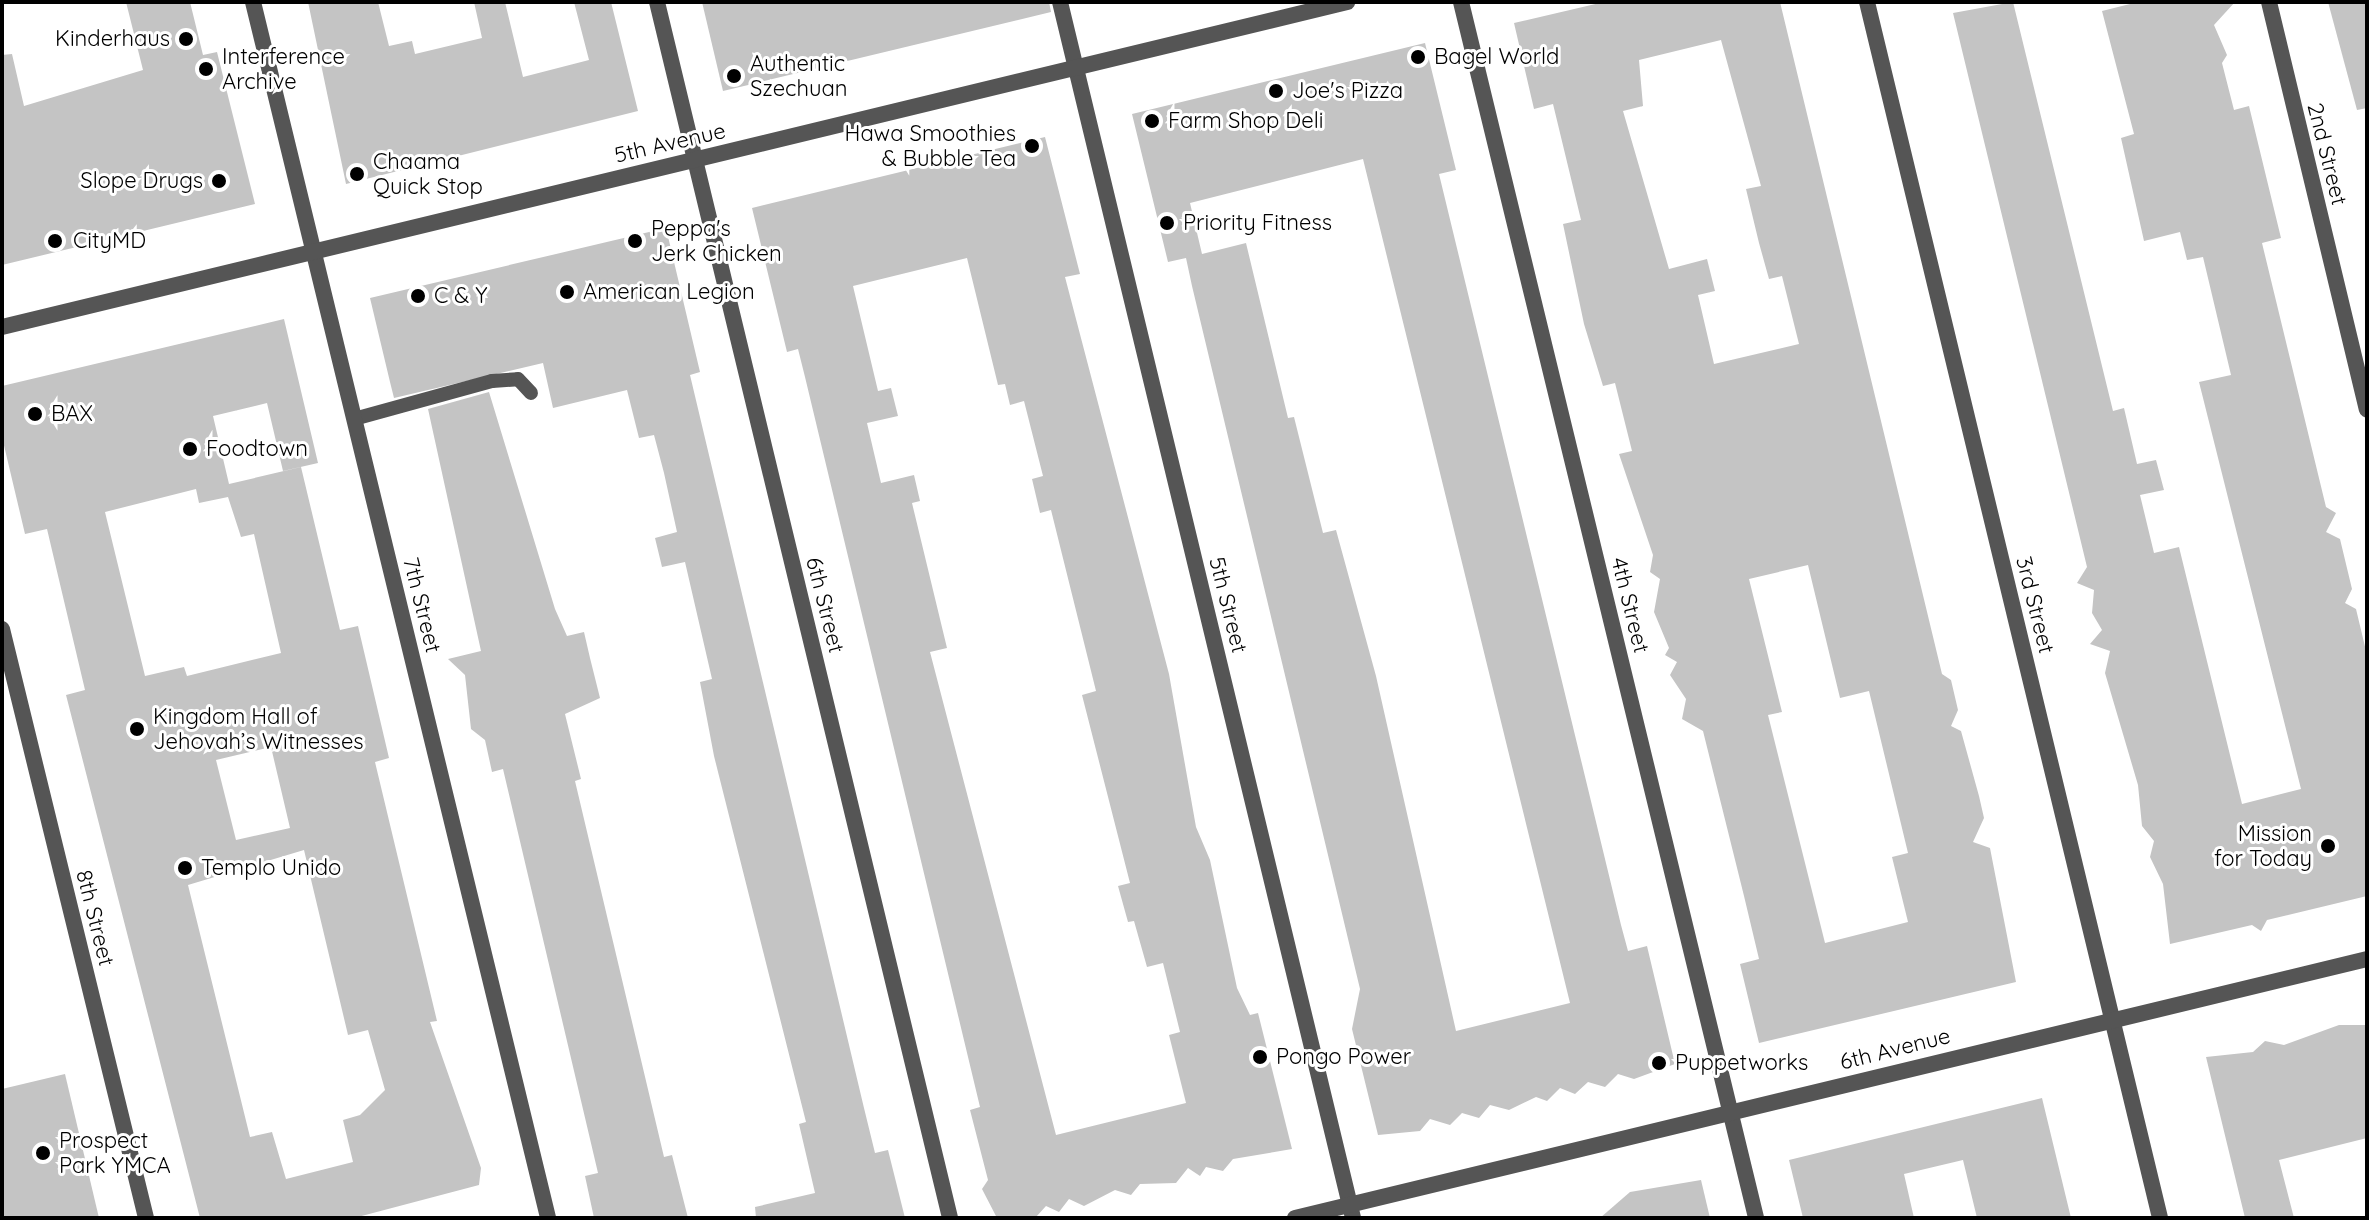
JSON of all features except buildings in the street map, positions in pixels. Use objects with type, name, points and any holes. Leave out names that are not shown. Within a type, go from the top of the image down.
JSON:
[{"type":"street","name":"7th Street","points":[[253,2],[548,1218]]},
{"type":"street","name":"6th Street","points":[[657,2],[950,1218]]},
{"type":"street","name":"5th Street","points":[[1060,2],[1352,1211]]},
{"type":"street","name":"5th Avenue","points":[[2,327],[1347,2]]},
{"type":"street","name":"4th Street","points":[[1461,2],[1756,1218]]},
{"type":"street","name":"3rd Street","points":[[1867,2],[2160,1218]]},
{"type":"street","name":"2nd Street","points":[[2269,2],[2367,409]]},
{"type":"street","name":"8th Street","points":[[2,629],[6,666],[146,1218]]},
{"type":"street","name":"6th Avenue","points":[[1295,1218],[1352,1211],[1730,1112],[2367,959]]},
{"type":"lane","points":[[354,419],[492,381],[518,379],[531,393]]},
{"type":"place","name":"Kinderhaus","points":[[186,39]]},
{"type":"place","name":"Bagel World","points":[[1418,57]]},
{"type":"place","name":"Interference Archive","points":[[206,69]]},
{"type":"place","name":"Authentic Szechuan","points":[[734,76]]},
{"type":"place","name":"Joe's Pizza","points":[[1276,91]]},
{"type":"place","name":"Farm Shop Deli","points":[[1152,121]]},
{"type":"place","name":"Hawa Smoothies & Bubble Tea","points":[[1032,146]]},
{"type":"place","name":"Chaama Quick Stop","points":[[357,174]]},
{"type":"place","name":"Slope Drugs","points":[[219,181]]},
{"type":"place","name":"Priority Fitness","points":[[1167,223]]},
{"type":"place","name":"CityMD","points":[[55,241]]},
{"type":"place","name":"Peppa's Jerk Chicken","points":[[635,241]]},
{"type":"place","name":"American Legion","points":[[567,292]]},
{"type":"place","name":"C & Y","points":[[418,296]]},
{"type":"place","name":"BAX","points":[[35,414]]},
{"type":"place","name":"Foodtown","points":[[190,449]]},
{"type":"place","name":"Kingdom Hall of Jehovah’s Witnesses","points":[[137,729]]},
{"type":"place","name":"Mission for Today","points":[[2328,846]]},
{"type":"place","name":"Templo Unido","points":[[185,868]]},
{"type":"place","name":"Pongo Power","points":[[1260,1057]]},
{"type":"place","name":"Puppetworks","points":[[1659,1063]]},
{"type":"place","name":"Prospect Park YMCA","points":[[43,1153]]}]
